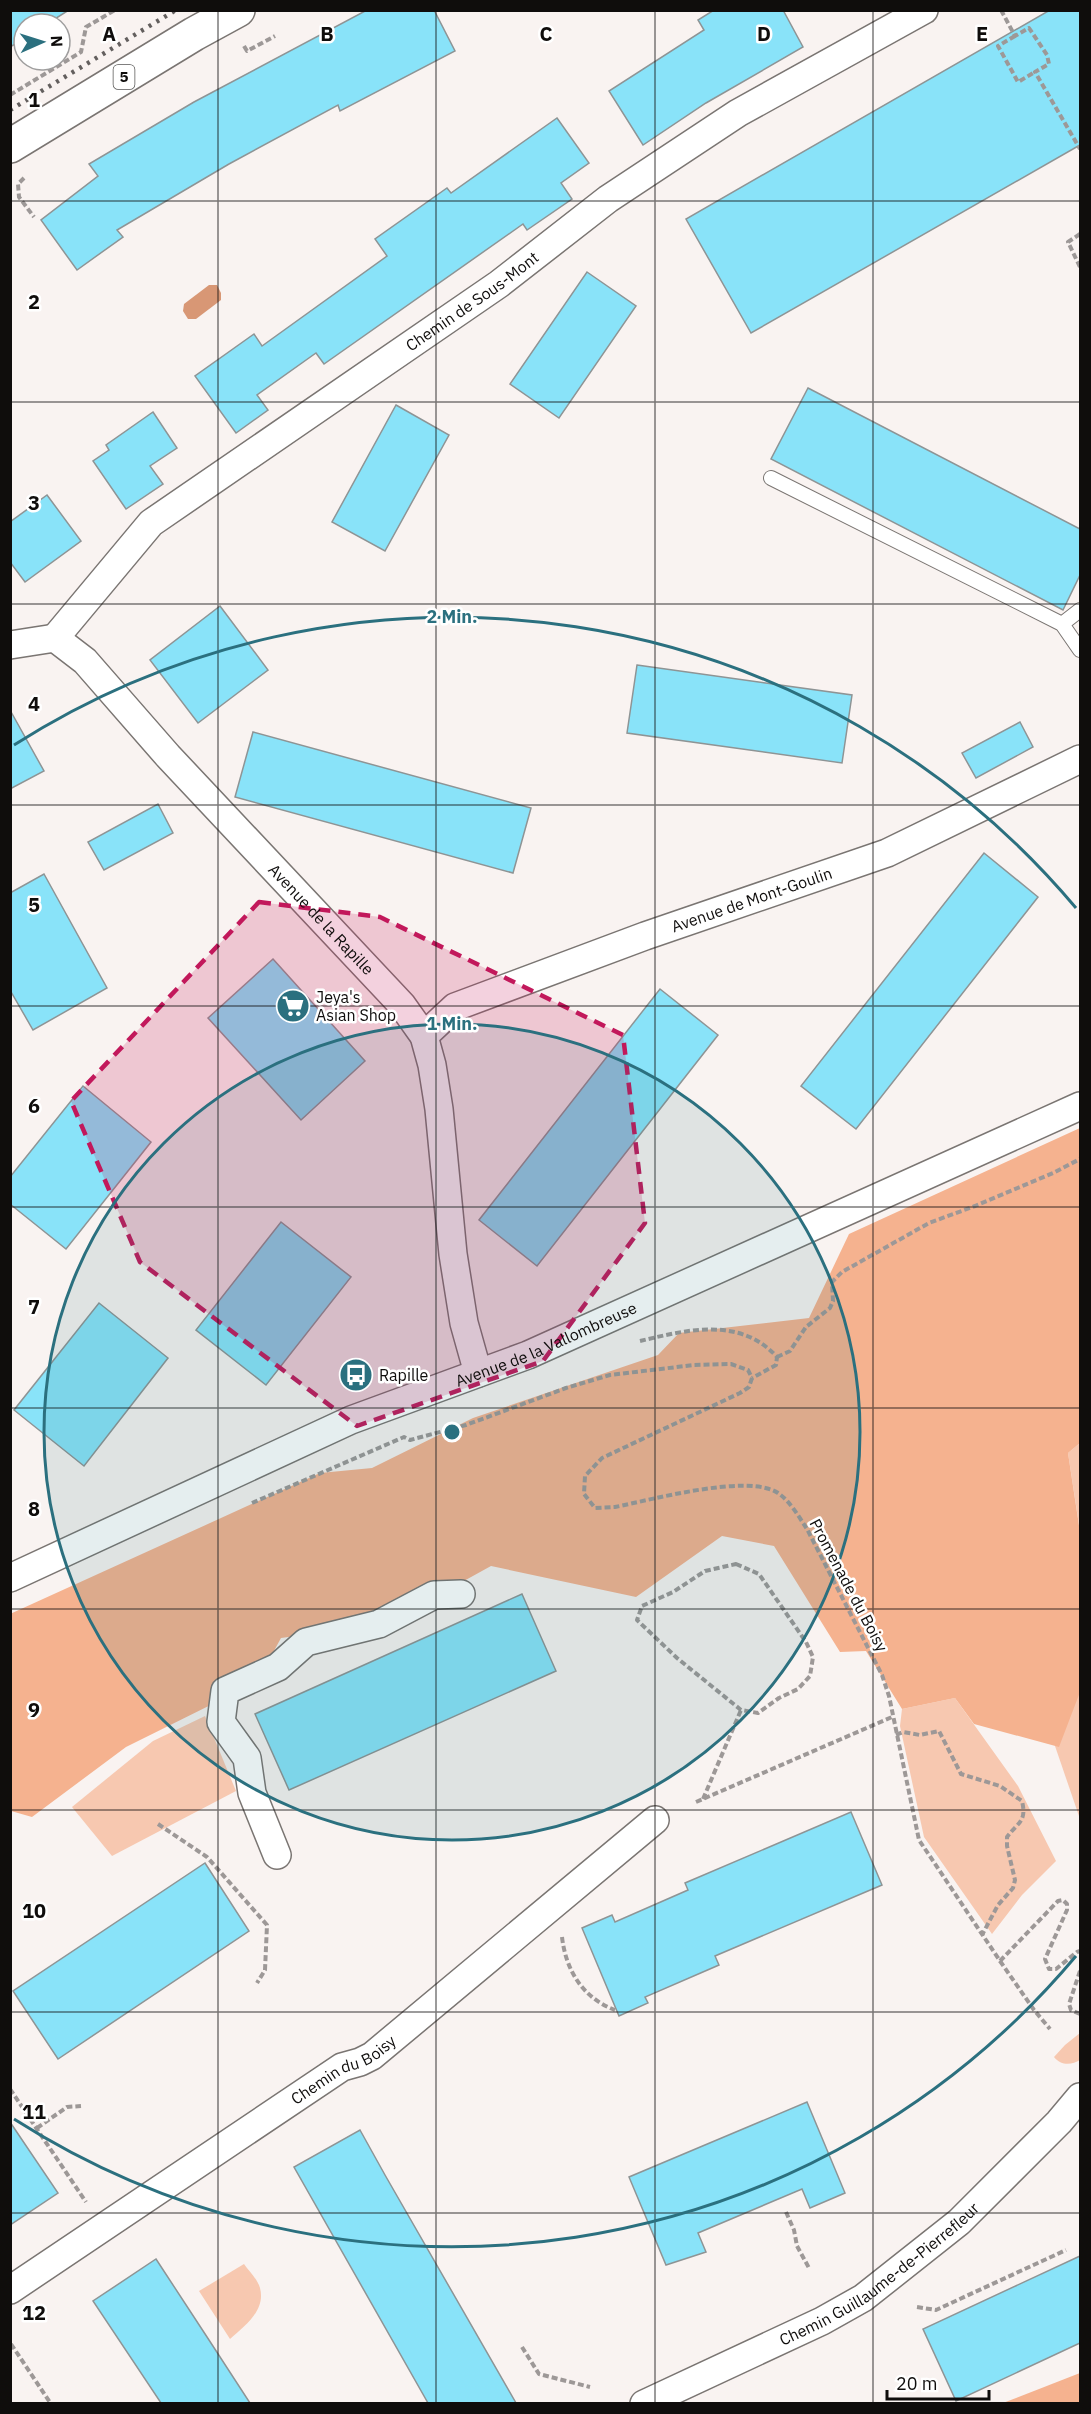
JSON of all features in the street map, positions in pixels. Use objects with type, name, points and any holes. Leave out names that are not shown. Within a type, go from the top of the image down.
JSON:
[{"type":"main road","name":"5","points":[[10,146],[194,34],[238,10]]},
{"type":"street","name":"Chemin de Sous-Mont","points":[[55,638],[151,523],[499,284],[617,193],[738,112],[924,10]]},
{"type":"street","points":[[10,645],[55,638]]},
{"type":"street","name":"Avenue de la Rapille","points":[[55,638],[85,661],[168,756],[402,1005],[424,1036],[440,1109],[454,1266],[464,1323],[478,1373]]},
{"type":"street","name":"Avenue de Mont-Goulin","points":[[424,1036],[455,1007],[645,936],[887,853],[1080,759]]},
{"type":"street","name":"Avenue de la Vallombreuse","points":[[10,1578],[351,1420],[528,1355],[1080,1107]]},
{"type":"street","points":[[277,1855],[252,1793],[247,1758],[221,1722],[225,1691],[278,1667],[306,1642],[379,1624],[434,1595],[462,1594]]},
{"type":"street","name":"Chemin du Boisy","points":[[10,2290],[342,2067],[372,2056],[655,1820]]},
{"type":"street","name":"Chemin Guillaume-de-Pierrefleur","points":[[644,2403],[822,2321],[863,2298],[959,2222],[1059,2122],[1080,2097]]},
{"type":"lane","points":[[771,478],[1062,624],[1080,650]]},
{"type":"lane","points":[[1062,624],[1080,610]]},
{"type":"path","points":[[10,95],[81,52],[86,27],[115,10]]},
{"type":"path","points":[[1001,10],[1016,36]]},
{"type":"path","points":[[1029,28],[1047,55],[1049,64],[1018,82],[998,46],[1016,36],[1029,28]]},
{"type":"path","points":[[247,51],[275,36]]},
{"type":"path","points":[[1035,72],[1080,149]]},
{"type":"path","points":[[19,197],[34,217]]},
{"type":"path","points":[[1080,234],[1068,242],[1080,267]]},
{"type":"path","points":[[777,1357],[790,1351],[806,1327],[830,1308],[833,1301],[832,1282],[842,1272],[928,1223],[985,1202],[1080,1159]]},
{"type":"path","points":[[636,1342],[706,1328],[742,1334],[767,1347],[777,1357]]},
{"type":"path","points":[[404,1437],[410,1440],[466,1425],[566,1388],[610,1375],[694,1365],[731,1364],[748,1370],[752,1378],[776,1365],[777,1357]]},
{"type":"path","name":"Promenade du Boisy","points":[[752,1378],[749,1387],[740,1393],[602,1458],[585,1476],[584,1494],[595,1508],[615,1507],[738,1486],[765,1487],[779,1493],[796,1511],[807,1529],[882,1675],[889,1696],[892,1717]]},
{"type":"path","points":[[736,1564],[759,1574],[806,1642],[813,1657],[810,1676],[798,1689],[779,1698],[758,1713],[741,1710],[677,1658],[638,1620],[642,1606],[673,1592],[705,1571],[736,1564]]},
{"type":"path","points":[[703,1798],[741,1710]]},
{"type":"path","points":[[696,1802],[892,1717],[920,1840],[982,1935],[1034,2010],[1050,2029]]},
{"type":"path","points":[[896,1735],[903,1732],[920,1735],[939,1731],[961,1774],[1000,1786],[1022,1801],[1023,1819],[1007,1837],[1006,1846],[1015,1880],[1013,1888],[998,1905],[982,1935]]},
{"type":"path","points":[[158,1824],[207,1857],[267,1925],[265,1970],[257,1983]]},
{"type":"path","points":[[1000,1961],[1058,1901],[1063,1900],[1067,1904],[1067,1910],[1045,1959],[1046,1964],[1049,1969],[1056,1969],[1080,1951]]},
{"type":"path","points":[[562,1932],[564,1949],[579,1985],[589,1996],[615,2010]]},
{"type":"path","points":[[1080,1971],[1069,2004],[1071,2010],[1080,2014]]},
{"type":"path","points":[[10,2089],[87,2203]]},
{"type":"path","points":[[37,2128],[66,2107],[81,2106]]},
{"type":"path","points":[[786,2212],[794,2230],[797,2246],[809,2268]]},
{"type":"path","points":[[917,2307],[936,2310],[1066,2250]]},
{"type":"path","points":[[11,2344],[51,2403]]},
{"type":"path","points":[[522,2347],[539,2374],[590,2387]]},
{"type":"highlighted area","points":[[259,902],[380,917],[623,1035],[645,1223],[543,1361],[357,1426],[140,1262],[71,1101]]},
{"type":"shaded area","points":[[209,285],[217,285],[221,293],[221,300],[196,319],[188,319],[183,311],[184,304]]},
{"type":"shaded area","points":[[1080,1128],[1080,1443],[1068,1453],[1080,1532],[1080,1692],[1059,1747],[974,1724],[955,1698],[902,1709],[866,1651],[840,1652],[774,1546],[722,1536],[636,1597],[491,1566],[453,1587],[356,1628],[281,1638],[257,1682],[126,1747],[32,1817],[11,1811],[10,1614],[320,1473],[372,1468],[473,1418],[658,1355],[679,1333],[809,1318],[849,1234]]},
{"type":"shaded area","points":[[1080,1443],[1080,1531],[1068,1453]]},
{"type":"shaded area","points":[[1080,1687],[1080,1819],[1055,1746]]},
{"type":"shaded area","points":[[955,1698],[1018,1786],[1056,1861],[1022,1895],[992,1934],[924,1837],[900,1726],[902,1709]]},
{"type":"shaded area","points":[[205,1716],[236,1791],[112,1856],[72,1807],[153,1741]]},
{"type":"shaded area","points":[[1080,2033],[1080,2060],[1067,2064],[1057,2060],[1054,2057]]},
{"type":"shaded area","points":[[244,2264],[259,2285],[260,2303],[253,2317],[230,2339],[199,2291]]},
{"type":"shaded area","points":[[1080,2373],[1080,2403],[1003,2403]]},
{"type":"building","points":[[10,10],[69,10],[66,12],[12,12],[12,46],[10,47]]},
{"type":"building","points":[[367,10],[434,10],[455,51],[340,111],[338,105],[229,164],[117,230],[123,237],[77,270],[41,220],[98,176],[89,164],[194,102]]},
{"type":"building","points":[[714,10],[783,10],[803,47],[706,103],[643,145],[609,91],[704,30],[698,20]]},
{"type":"building","points":[[1050,10],[1080,10],[1080,145],[751,333],[686,219]]},
{"type":"building","points":[[557,118],[589,163],[561,183],[572,199],[527,230],[523,224],[324,364],[316,353],[257,395],[268,410],[236,433],[195,376],[254,334],[262,346],[387,256],[375,239],[447,188],[451,193]]},
{"type":"building","points":[[587,272],[636,306],[559,418],[510,384]]},
{"type":"building","points":[[808,388],[1080,529],[1080,575],[1063,610],[771,459]]},
{"type":"building","points":[[396,405],[449,435],[385,551],[332,522]]},
{"type":"building","points":[[153,412],[177,448],[150,466],[163,484],[126,509],[93,461],[109,450],[106,445]]},
{"type":"building","points":[[47,495],[81,541],[25,582],[10,562],[10,522]]},
{"type":"building","points":[[220,606],[268,670],[198,723],[150,660]]},
{"type":"building","points":[[637,665],[852,695],[842,763],[627,733]]},
{"type":"building","points":[[10,710],[44,771],[10,789]]},
{"type":"building","points":[[1020,722],[1033,747],[976,778],[962,753]]},
{"type":"building","points":[[253,732],[531,808],[513,873],[235,797]]},
{"type":"building","points":[[158,804],[173,833],[104,870],[88,842]]},
{"type":"building","points":[[984,853],[1038,897],[856,1129],[801,1086]]},
{"type":"building","points":[[44,874],[107,988],[33,1030],[10,990],[10,893]]},
{"type":"building","points":[[273,959],[365,1061],[301,1120],[208,1018]]},
{"type":"building","points":[[660,989],[718,1035],[537,1266],[479,1220]]},
{"type":"building","points":[[83,1086],[151,1142],[66,1249],[10,1204],[10,1177]]},
{"type":"building","points":[[281,1222],[351,1277],[266,1385],[196,1330]]},
{"type":"building","points":[[99,1303],[168,1358],[84,1466],[14,1410]]},
{"type":"building","points":[[522,1594],[556,1671],[289,1790],[255,1714]]},
{"type":"building","points":[[851,1812],[882,1885],[715,1956],[719,1965],[645,1997],[648,2003],[619,2016],[582,1928],[612,1915],[615,1922],[688,1890],[685,1883]]},
{"type":"building","points":[[205,1863],[249,1931],[58,2059],[13,1991]]},
{"type":"building","points":[[807,2102],[845,2193],[810,2208],[802,2189],[698,2233],[706,2252],[666,2265],[629,2177]]},
{"type":"building","points":[[10,2122],[58,2193],[10,2225]]},
{"type":"building","points":[[360,2130],[516,2403],[428,2403],[294,2167]]},
{"type":"building","points":[[1080,2256],[1080,2343],[956,2401],[923,2329]]},
{"type":"building","points":[[156,2259],[250,2403],[161,2403],[93,2301]]},
{"type":"railway","points":[[10,110],[176,10]]},
{"type":"place","name":"Jeya's Asian Shop","points":[[293,1006]]},
{"type":"place","name":"Rapille","points":[[356,1375]]}]
